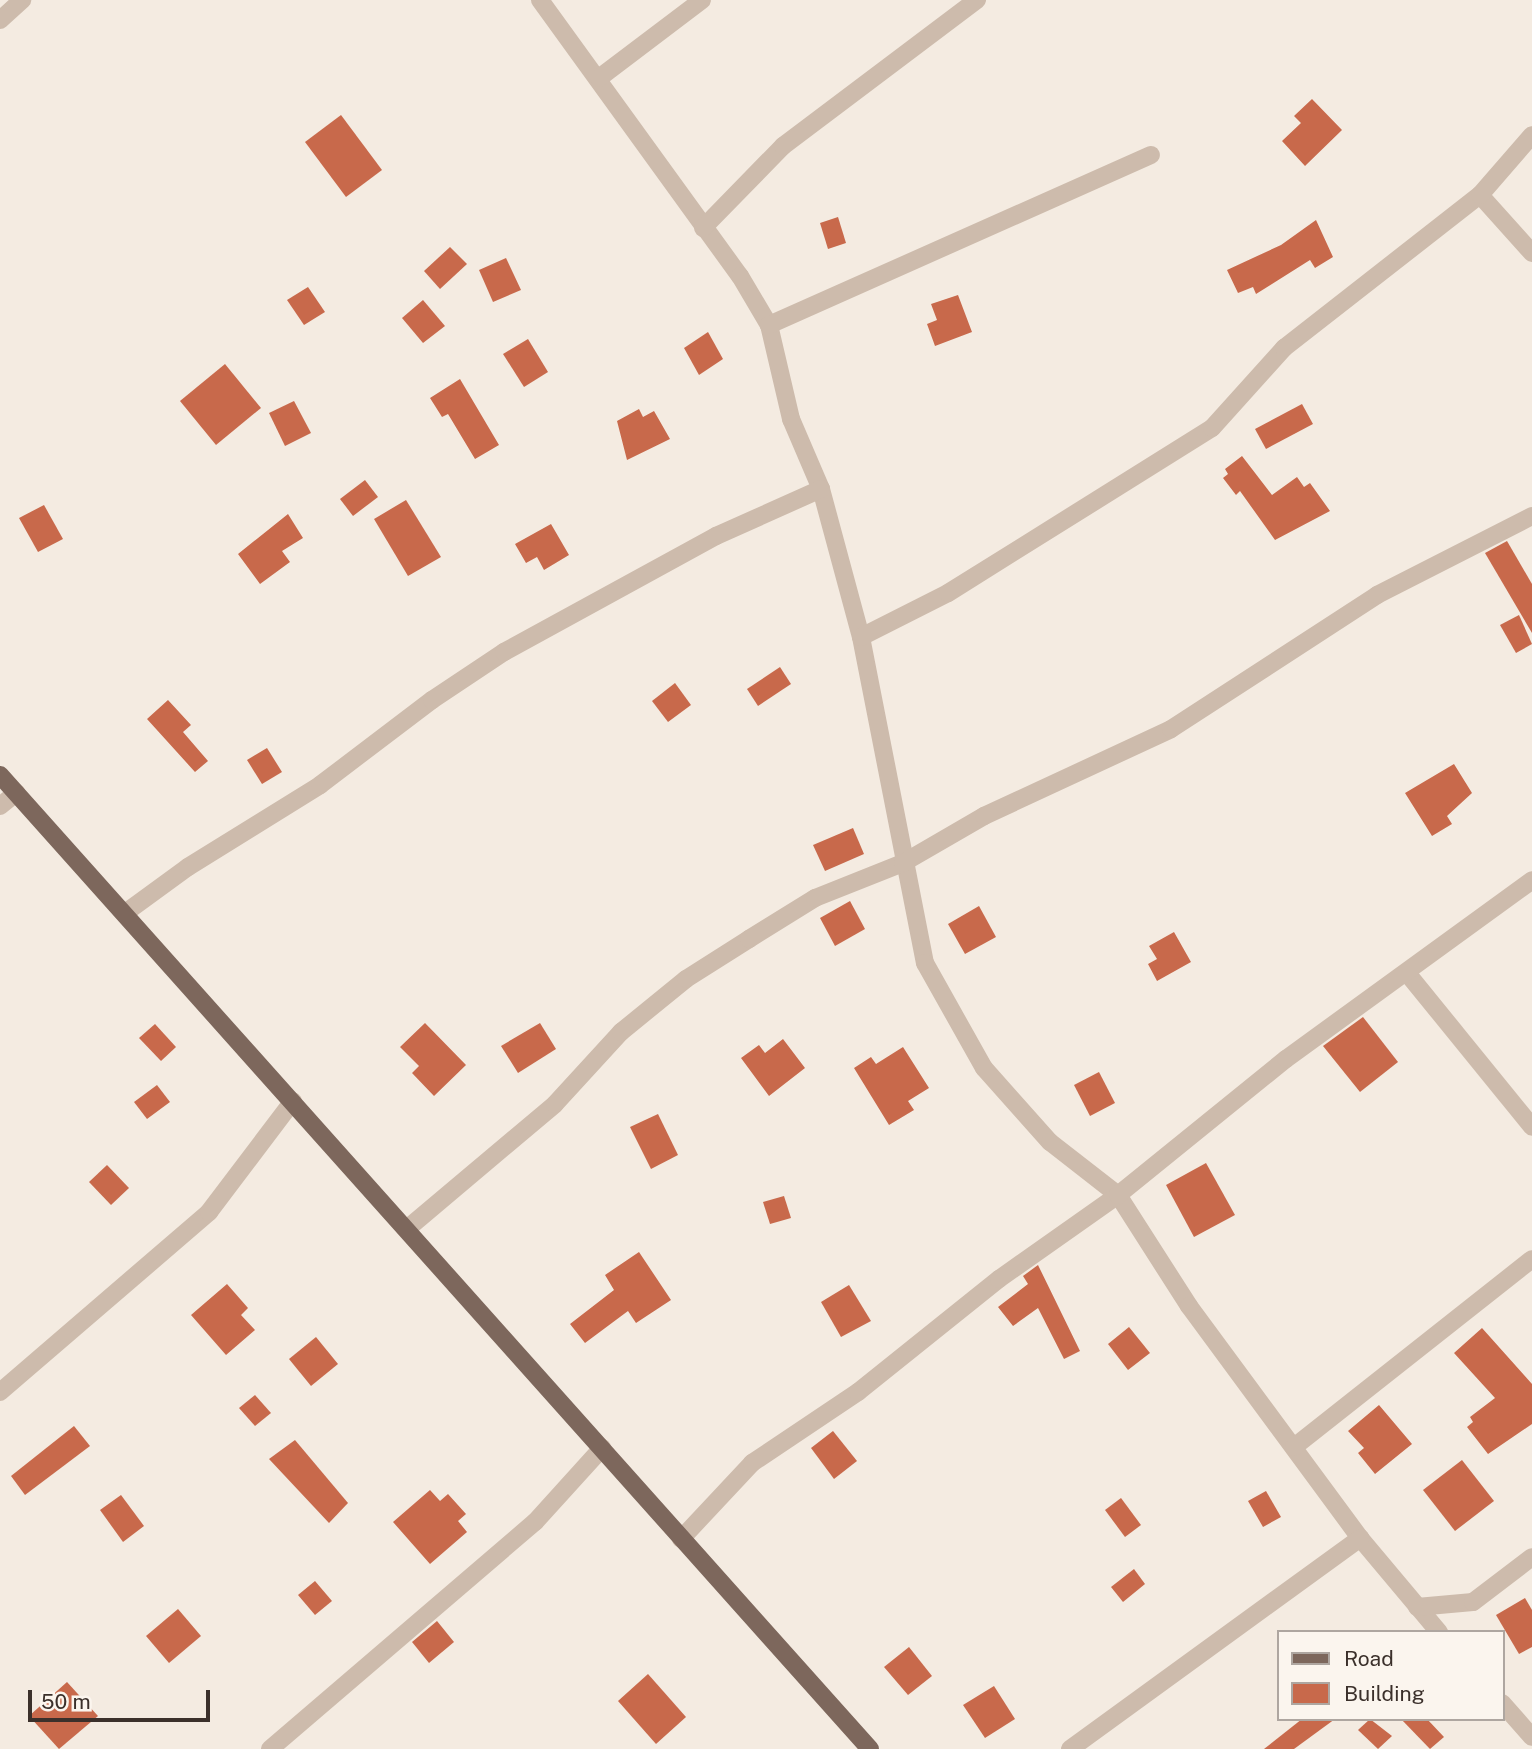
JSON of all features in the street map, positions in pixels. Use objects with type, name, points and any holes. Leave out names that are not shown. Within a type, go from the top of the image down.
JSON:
[{"type":"main road","points":[[0,775],[408,1228],[870,1749]]},
{"type":"street","points":[[0,20],[22,0]]},
{"type":"street","points":[[540,0],[599,78],[769,325],[791,419],[821,489],[861,637],[903,863],[925,963],[984,1068],[1050,1142],[1118,1195],[1189,1306],[1360,1538],[1437,1630]]},
{"type":"street","points":[[599,78],[702,0]]},
{"type":"street","points":[[704,228],[783,146],[977,0]]},
{"type":"street","points":[[861,637],[960,586],[1212,428],[1284,348],[1480,195],[1532,135]]},
{"type":"street","points":[[769,325],[1151,155]]},
{"type":"street","points":[[1480,195],[1532,253]]},
{"type":"street","points":[[125,913],[188,867],[320,785],[432,700],[504,652],[631,580],[821,489]]},
{"type":"street","points":[[408,1228],[555,1104],[621,1032],[686,979],[815,898],[903,863],[984,816],[1171,729],[1377,595],[1532,516]]},
{"type":"street","points":[[0,806],[16,793]]},
{"type":"street","points":[[681,1539],[752,1463],[858,1392],[999,1279],[1118,1195],[1286,1059],[1532,880]]},
{"type":"street","points":[[1407,973],[1532,1126]]},
{"type":"street","points":[[0,1392],[209,1212],[293,1101]]},
{"type":"street","points":[[1294,1447],[1532,1259]]},
{"type":"street","points":[[270,1749],[536,1522],[602,1448]]},
{"type":"street","points":[[1070,1749],[1360,1538]]},
{"type":"street","points":[[1417,1606],[1473,1602],[1532,1557]]},
{"type":"street","points":[[1504,1705],[1532,1737]]},
{"type":"building","points":[[1312,99],[1342,130],[1305,166],[1282,141],[1301,123],[1294,116]]},
{"type":"building","points":[[341,115],[382,170],[346,197],[305,142]]},
{"type":"building","points":[[838,217],[846,243],[828,249],[820,223]]},
{"type":"building","points":[[1316,220],[1333,257],[1315,268],[1310,260],[1256,294],[1253,287],[1238,293],[1227,270],[1281,245]]},
{"type":"building","points":[[450,247],[467,264],[440,289],[424,271]]},
{"type":"building","points":[[506,258],[521,290],[493,302],[479,270]]},
{"type":"building","points":[[308,287],[325,312],[304,325],[287,300]]},
{"type":"building","points":[[958,295],[972,332],[935,346],[927,324],[937,320],[931,304]]},
{"type":"building","points":[[423,300],[445,326],[423,343],[402,318]]},
{"type":"building","points":[[708,332],[723,359],[699,375],[684,348]]},
{"type":"building","points":[[528,339],[548,372],[524,387],[503,354]]},
{"type":"building","points":[[225,364],[261,408],[216,445],[180,401]]},
{"type":"building","points":[[460,379],[499,445],[475,459],[448,414],[442,417],[430,398]]},
{"type":"building","points":[[294,401],[311,433],[285,446],[269,413]]},
{"type":"building","points":[[1302,404],[1313,424],[1266,449],[1255,429]]},
{"type":"building","points":[[639,409],[643,417],[654,411],[670,439],[627,460],[617,421]]},
{"type":"building","points":[[1242,456],[1272,495],[1297,477],[1304,487],[1310,483],[1330,511],[1275,540],[1240,491],[1236,495],[1223,478],[1228,474],[1225,469]]},
{"type":"building","points":[[365,480],[378,497],[353,516],[340,499]]},
{"type":"building","points":[[406,500],[441,557],[408,576],[374,519]]},
{"type":"building","points":[[44,505],[63,539],[38,552],[19,518]]},
{"type":"building","points":[[288,514],[303,538],[282,551],[290,562],[260,584],[238,554]]},
{"type":"building","points":[[551,524],[569,555],[544,570],[537,557],[526,563],[515,544]]},
{"type":"building","points":[[1507,541],[1532,584],[1532,633],[1485,553]]},
{"type":"building","points":[[1519,615],[1532,644],[1516,653],[1500,625]]},
{"type":"building","points":[[780,667],[791,684],[758,706],[747,689]]},
{"type":"building","points":[[675,683],[691,705],[668,722],[652,701]]},
{"type":"building","points":[[168,700],[191,725],[183,732],[208,761],[195,772],[147,719]]},
{"type":"building","points":[[267,748],[282,772],[262,784],[247,760]]},
{"type":"building","points":[[1454,764],[1472,793],[1447,816],[1452,824],[1432,836],[1405,793]]},
{"type":"building","points":[[853,828],[864,854],[825,871],[813,845]]},
{"type":"building","points":[[850,901],[865,929],[835,946],[820,918]]},
{"type":"building","points":[[979,906],[996,937],[965,954],[948,924]]},
{"type":"building","points":[[1174,932],[1191,962],[1157,981],[1148,964],[1157,959],[1149,946]]},
{"type":"building","points":[[1363,1017],[1398,1062],[1360,1092],[1323,1046]]},
{"type":"building","points":[[425,1023],[466,1065],[434,1096],[412,1073],[419,1066],[400,1047]]},
{"type":"building","points":[[540,1023],[556,1049],[518,1073],[501,1046]]},
{"type":"building","points":[[155,1024],[176,1047],[161,1061],[139,1038]]},
{"type":"building","points":[[783,1039],[805,1068],[769,1096],[741,1058],[759,1045],[765,1053]]},
{"type":"building","points":[[903,1047],[929,1088],[908,1101],[914,1110],[889,1125],[854,1068],[871,1057],[876,1064]]},
{"type":"building","points":[[1099,1072],[1115,1103],[1090,1116],[1074,1085]]},
{"type":"building","points":[[157,1085],[170,1102],[147,1119],[134,1102]]},
{"type":"building","points":[[658,1114],[678,1155],[651,1169],[630,1127]]},
{"type":"building","points":[[1206,1163],[1235,1215],[1194,1237],[1166,1185]]},
{"type":"building","points":[[107,1165],[129,1188],[111,1205],[89,1182]]},
{"type":"building","points":[[784,1196],[791,1218],[770,1224],[763,1202]]},
{"type":"building","points":[[639,1252],[671,1300],[636,1323],[628,1311],[585,1343],[570,1324],[614,1290],[605,1275]]},
{"type":"building","points":[[1038,1265],[1080,1351],[1064,1359],[1038,1308],[1013,1326],[998,1307],[1028,1284],[1023,1276]]},
{"type":"building","points":[[227,1284],[248,1308],[241,1315],[255,1330],[226,1355],[191,1315]]},
{"type":"building","points":[[849,1285],[871,1321],[841,1337],[821,1302]]},
{"type":"building","points":[[1129,1327],[1150,1353],[1128,1370],[1108,1344]]},
{"type":"building","points":[[1482,1328],[1532,1384],[1532,1424],[1488,1454],[1467,1427],[1473,1422],[1470,1417],[1495,1398],[1454,1353]]},
{"type":"building","points":[[316,1337],[338,1364],[311,1386],[289,1359]]},
{"type":"building","points":[[255,1395],[271,1413],[255,1426],[239,1408]]},
{"type":"building","points":[[1379,1405],[1412,1444],[1375,1474],[1358,1453],[1364,1448],[1348,1431]]},
{"type":"building","points":[[74,1426],[90,1446],[25,1495],[11,1476]]},
{"type":"building","points":[[833,1431],[857,1461],[834,1479],[811,1448]]},
{"type":"building","points":[[295,1440],[348,1503],[329,1523],[269,1459]]},
{"type":"building","points":[[1462,1460],[1494,1501],[1455,1531],[1423,1490]]},
{"type":"building","points":[[430,1490],[440,1501],[448,1494],[466,1514],[458,1521],[467,1532],[430,1564],[393,1522]]},
{"type":"building","points":[[1266,1491],[1281,1517],[1263,1527],[1248,1501]]},
{"type":"building","points":[[121,1495],[144,1526],[123,1542],[100,1510]]},
{"type":"building","points":[[1121,1498],[1141,1525],[1125,1537],[1105,1510]]},
{"type":"building","points":[[1134,1569],[1145,1584],[1123,1602],[1111,1587]]},
{"type":"building","points":[[315,1581],[332,1601],[315,1615],[298,1595]]},
{"type":"building","points":[[1525,1598],[1532,1610],[1532,1647],[1519,1654],[1496,1615]]},
{"type":"building","points":[[178,1609],[201,1636],[169,1663],[146,1636]]},
{"type":"building","points":[[437,1621],[454,1642],[429,1663],[412,1642]]},
{"type":"building","points":[[909,1647],[932,1676],[908,1695],[884,1667]]},
{"type":"building","points":[[648,1674],[686,1717],[656,1744],[618,1701]]},
{"type":"building","points":[[67,1682],[98,1716],[59,1749],[29,1716]]},
{"type":"building","points":[[994,1686],[1015,1719],[985,1738],[963,1705]]},
{"type":"building","points":[[1299,1721],[1332,1721],[1294,1749],[1264,1749]]},
{"type":"building","points":[[1368,1721],[1373,1721],[1392,1736],[1378,1749],[1358,1730]]},
{"type":"building","points":[[1403,1721],[1429,1721],[1444,1737],[1430,1749]]}]
